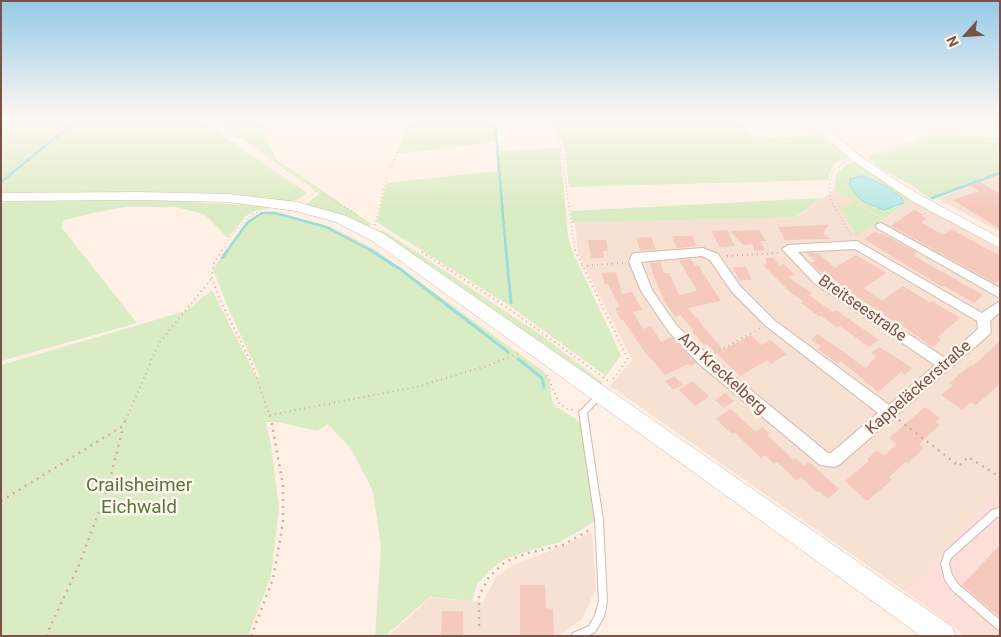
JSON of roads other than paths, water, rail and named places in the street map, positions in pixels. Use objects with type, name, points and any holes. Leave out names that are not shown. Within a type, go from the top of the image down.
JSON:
[{"type":"main road","points":[[1,197],[187,196],[228,198],[297,207],[340,219],[371,234],[943,636]]},
{"type":"street","points":[[850,150],[916,198],[1000,244]]},
{"type":"street","points":[[881,226],[1000,294]]},
{"type":"street","name":"Breitseestraße","points":[[945,365],[818,280],[788,249],[857,245],[983,319]]},
{"type":"street","name":"Am Kreckelberg","points":[[825,460],[703,359],[673,329],[647,291],[636,262],[636,257],[703,252],[714,257],[736,289],[770,323],[889,413]]},
{"type":"street","name":"Kappeläckerstraße","points":[[825,460],[834,460],[984,331],[983,319],[1000,305]]},
{"type":"lane","points":[[576,636],[592,629],[599,617],[603,601],[599,520],[583,412],[600,395]]},
{"type":"lane","points":[[1000,512],[995,513],[948,555],[945,564],[948,577],[954,587],[1000,626]]},
{"type":"water","points":[[863,176],[886,186],[901,197],[904,203],[884,210],[866,203],[859,198],[849,185],[850,179]]},
{"type":"waterway","points":[[1,182],[41,150]]},
{"type":"waterway","points":[[497,150],[506,251]]},
{"type":"waterway","points":[[932,198],[1000,173]]},
{"type":"waterway","points":[[227,251],[247,223],[262,213],[275,213],[326,227],[372,251]]},
{"type":"waterway","points":[[222,258],[228,250]]},
{"type":"waterway","points":[[370,250],[400,269],[508,352]]},
{"type":"waterway","points":[[506,250],[511,303]]},
{"type":"waterway","points":[[518,359],[542,378],[544,387]]},
{"type":"park label","name":"Crailsheimer Eichwald","points":[[139,497]]}]
